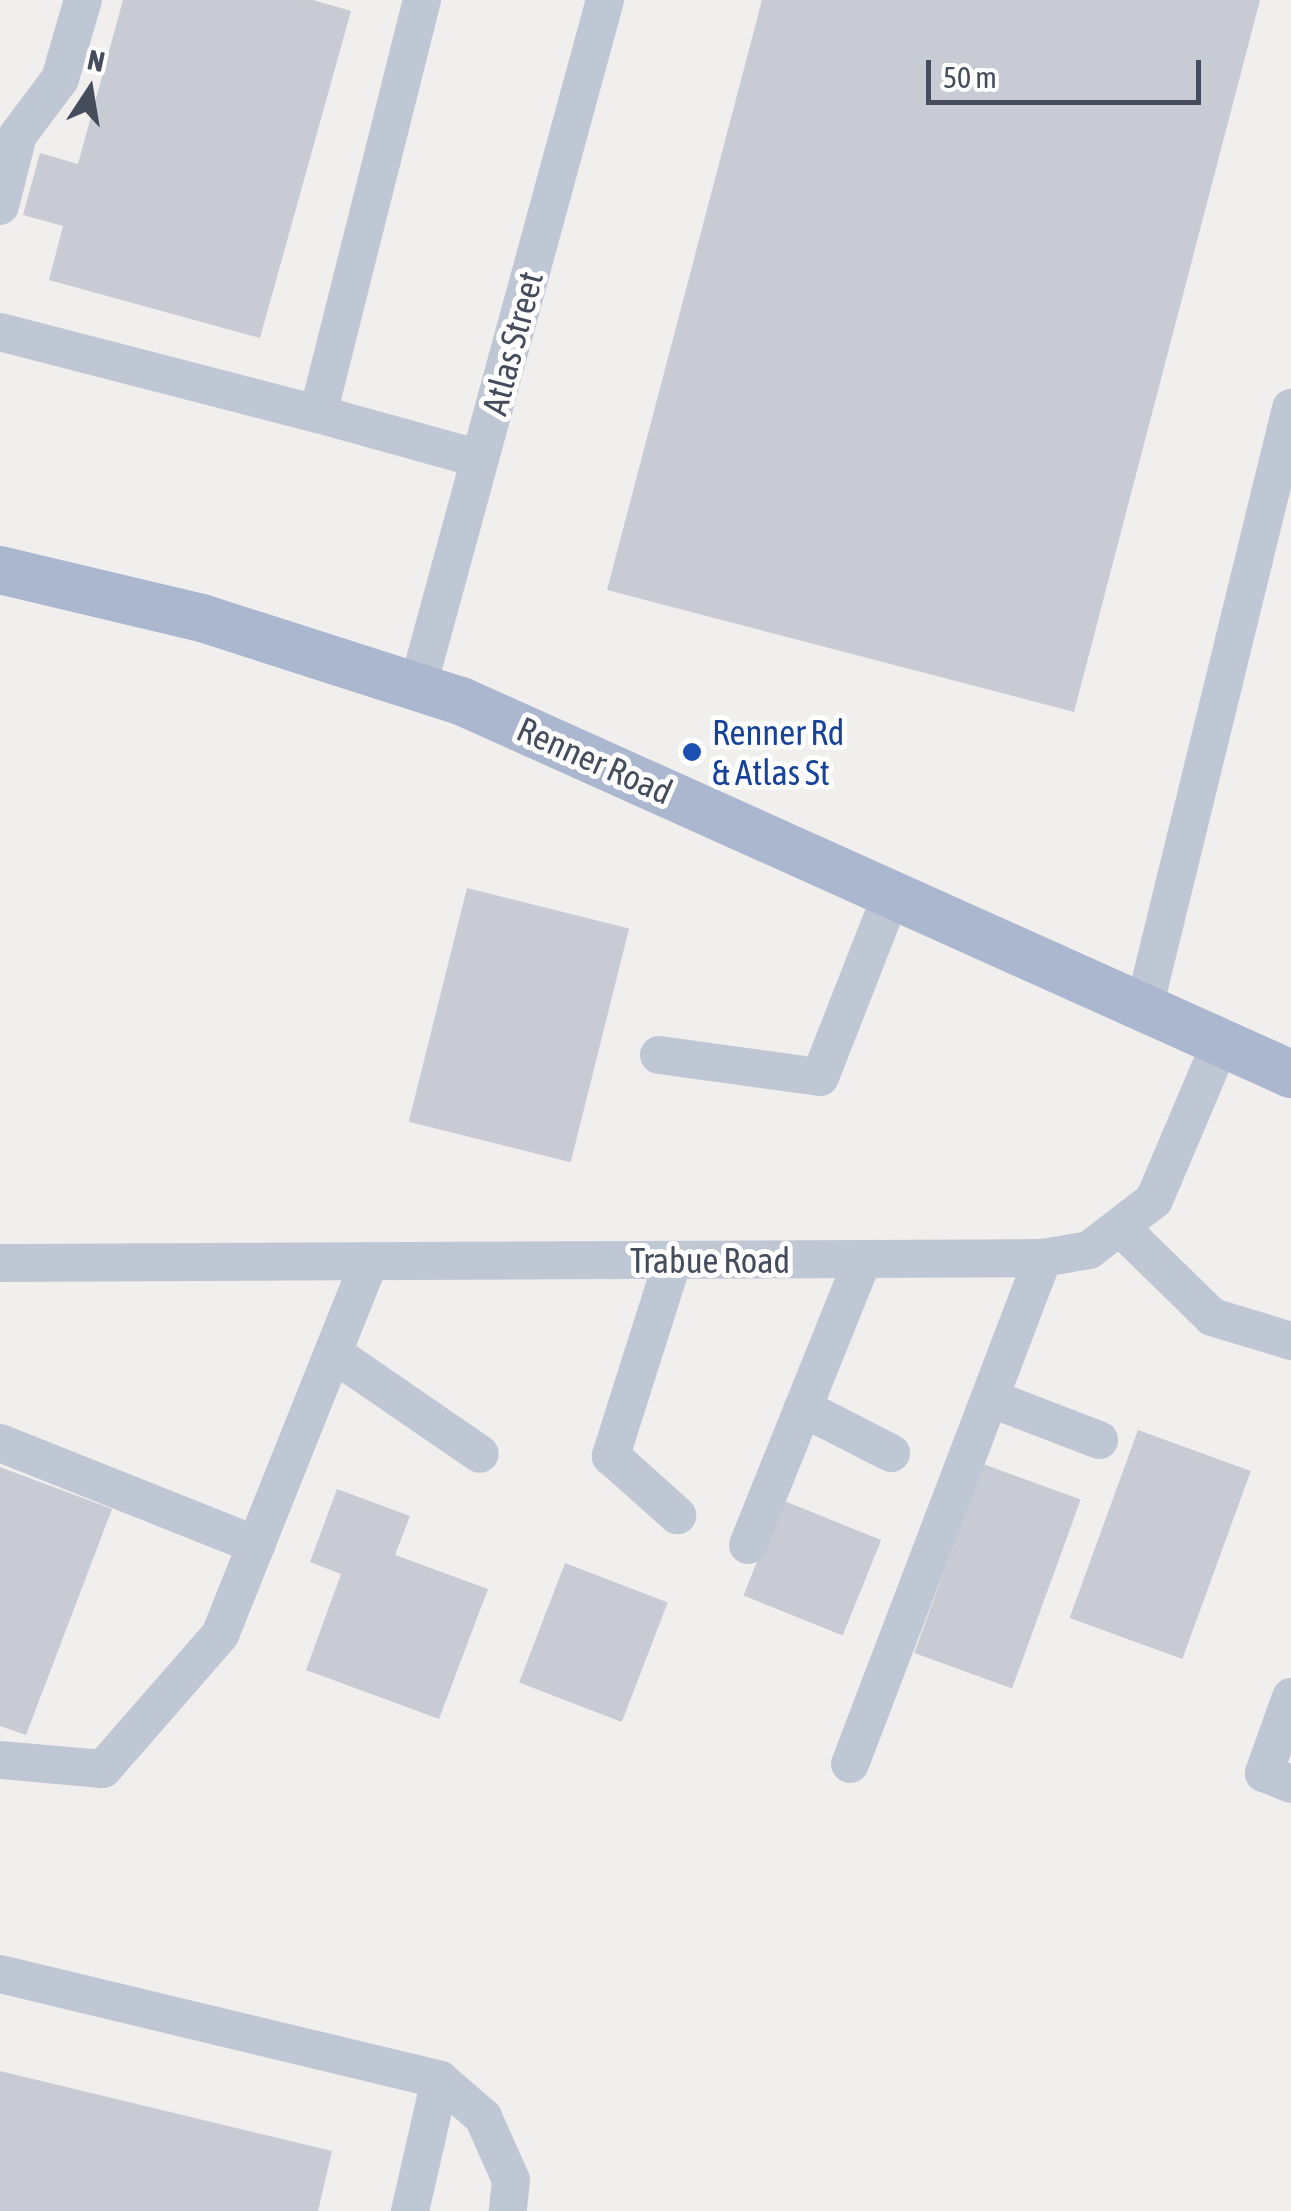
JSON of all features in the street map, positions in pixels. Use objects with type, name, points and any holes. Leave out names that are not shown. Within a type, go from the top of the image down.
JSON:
[{"type":"main road","name":"Renner Road","points":[[0,570],[202,618],[418,686],[892,892],[1221,1042]]},
{"type":"main road","points":[[1221,1042],[1291,1074]]},
{"type":"street","points":[[0,206],[18,136],[60,79],[83,0]]},
{"type":"street","points":[[318,414],[422,0]]},
{"type":"street","name":"Atlas Street","points":[[418,686],[605,0]]},
{"type":"street","points":[[0,332],[480,459]]},
{"type":"street","points":[[1144,1008],[1291,408]]},
{"type":"street","points":[[659,1056],[820,1077],[892,892]]},
{"type":"street","name":"Trabue Road","points":[[0,1263],[1044,1258],[1089,1250],[1123,1230],[1154,1200],[1175,1164],[1221,1042]]},
{"type":"street","points":[[1123,1230],[1212,1316],[1291,1342]]},
{"type":"street","points":[[850,1764],[1044,1258]]},
{"type":"street","points":[[748,1545],[864,1259]]},
{"type":"street","points":[[673,1260],[611,1456],[677,1515]]},
{"type":"street","points":[[0,1760],[102,1769],[220,1635],[369,1262]]},
{"type":"street","points":[[333,1353],[480,1454]]},
{"type":"street","points":[[990,1398],[1099,1440]]},
{"type":"street","points":[[804,1408],[892,1453]]},
{"type":"street","points":[[0,1442],[256,1545]]},
{"type":"street","points":[[1291,1697],[1264,1773],[1291,1784]]},
{"type":"street","points":[[0,1974],[440,2080],[484,2117],[512,2180],[508,2211]]},
{"type":"street","points":[[410,2211],[440,2080]]},
{"type":"building","points":[[123,0],[313,0],[351,11],[260,338],[49,280],[63,226],[23,215],[40,153],[78,164]]},
{"type":"building","points":[[762,0],[1260,0],[1074,712],[607,590]]},
{"type":"building","points":[[467,888],[629,928],[571,1162],[409,1122]]},
{"type":"building","points":[[1138,1430],[1251,1471],[1182,1659],[1070,1618]]},
{"type":"building","points":[[983,1464],[1081,1500],[1012,1688],[914,1653]]},
{"type":"building","points":[[0,1467],[112,1509],[26,1735],[0,1726]]},
{"type":"building","points":[[337,1489],[410,1516],[395,1555],[488,1589],[439,1719],[306,1670],[341,1574],[310,1562]]},
{"type":"building","points":[[782,1500],[881,1540],[843,1636],[743,1595]]},
{"type":"building","points":[[565,1563],[668,1602],[622,1722],[519,1682]]},
{"type":"building","points":[[0,2071],[332,2151],[318,2211],[0,2211]]},
{"type":"place","name":"Renner Rd & Atlas St","points":[[692,752]]}]
